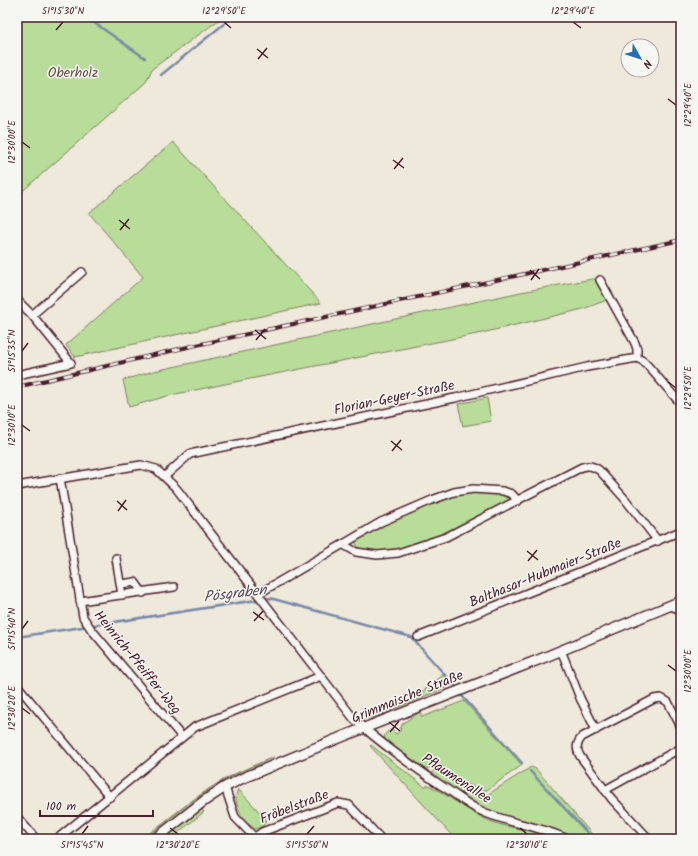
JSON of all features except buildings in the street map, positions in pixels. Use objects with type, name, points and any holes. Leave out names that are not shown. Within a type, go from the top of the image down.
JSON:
[{"type":"main road","name":"Grimmaische Straße","points":[[155,839],[189,812],[225,787],[265,768],[681,601]]},
{"type":"street","points":[[32,315],[82,272]]},
{"type":"street","points":[[600,280],[635,343],[637,358],[648,366],[681,404]]},
{"type":"street","points":[[17,300],[32,315],[71,363],[17,375]]},
{"type":"street","name":"Florian-Geyer-Straße","points":[[165,476],[190,454],[470,394],[587,367],[637,358]]},
{"type":"street","points":[[17,486],[141,465],[156,469],[165,476]]},
{"type":"street","points":[[344,545],[356,552],[377,555],[398,553],[446,538],[587,466],[594,466],[599,470],[625,499],[658,541]]},
{"type":"street","name":"Pflaumenallee","points":[[165,476],[176,488],[354,719],[380,742],[477,809],[500,819],[556,833],[567,839]]},
{"type":"street","name":"Heinrich-Pfeiffer-Weg","points":[[60,478],[83,617],[88,625],[182,737]]},
{"type":"street","points":[[261,598],[381,522],[413,507],[454,492],[473,488],[503,490],[512,494],[518,501]]},
{"type":"street","name":"Balthasar-Hubmaier-Straße","points":[[418,637],[681,531]]},
{"type":"street","points":[[116,558],[122,595]]},
{"type":"street","points":[[121,584],[135,582],[143,593]]},
{"type":"street","name":"Heinrich-Pfeiffer-Weg","points":[[80,601],[143,593],[174,587]]},
{"type":"street","points":[[671,606],[681,610]]},
{"type":"street","points":[[561,650],[580,698],[596,730]]},
{"type":"street","points":[[57,839],[195,727],[321,676]]},
{"type":"street","points":[[17,685],[110,797]]},
{"type":"street","points":[[649,839],[611,798],[580,756],[577,750],[579,741],[596,730],[654,699],[661,698],[668,702],[681,727]]},
{"type":"street","points":[[605,790],[681,748]]},
{"type":"street","points":[[225,787],[235,817],[254,838]]},
{"type":"street","name":"Fröbelstraße","points":[[254,838],[262,832],[338,803],[349,806],[381,839]]},
{"type":"street","points":[[17,817],[36,839]]},
{"type":"green space","name":"Oberholz","points":[[17,17],[223,17],[152,69],[146,82],[17,196]]},
{"type":"green space","points":[[173,142],[321,303],[75,357],[66,345],[143,277],[89,213]]},
{"type":"green space","points":[[595,279],[607,300],[583,309],[482,333],[171,395],[129,407],[123,380],[154,371],[521,292]]},
{"type":"green space","points":[[487,398],[491,421],[463,426],[458,404]]},
{"type":"green space","points":[[473,491],[493,492],[509,496],[511,501],[445,534],[398,550],[379,553],[359,551],[355,541],[382,524],[444,497]]},
{"type":"green space","points":[[443,675],[452,685],[370,719],[365,718],[416,697]]},
{"type":"green space","points":[[464,701],[522,765],[487,790],[482,790],[469,785],[455,777],[438,764],[426,769],[387,743],[385,738],[385,735],[392,730],[396,734],[401,730],[400,729],[403,723],[420,712],[422,717]]},
{"type":"green space","points":[[371,745],[425,787],[428,785],[436,789],[482,817],[498,824],[541,833],[558,839],[455,839],[370,746]]},
{"type":"green space","points":[[274,757],[234,775],[213,787],[148,836],[147,835],[194,799],[213,786],[223,780],[242,771]]},
{"type":"green space","points":[[531,767],[536,769],[596,839],[575,839],[555,830],[491,813],[474,804],[431,774],[435,770],[439,771],[475,794],[487,795]]},
{"type":"green space","points":[[238,789],[266,819],[263,826],[255,829],[243,817],[237,806],[236,794]]},
{"type":"green space","points":[[202,809],[204,812],[170,839],[162,839]]},
{"type":"waterway","points":[[86,17],[145,58]]},
{"type":"waterway","points":[[161,75],[231,17]]},
{"type":"waterway","name":"Pösgraben","points":[[17,637],[270,598],[411,637],[455,686]]},
{"type":"waterway","name":"Pösgraben","points":[[462,696],[522,763]]},
{"type":"waterway","name":"Pösgraben","points":[[530,771],[593,839]]},
{"type":"railway","points":[[17,387],[192,346],[681,240]]}]
